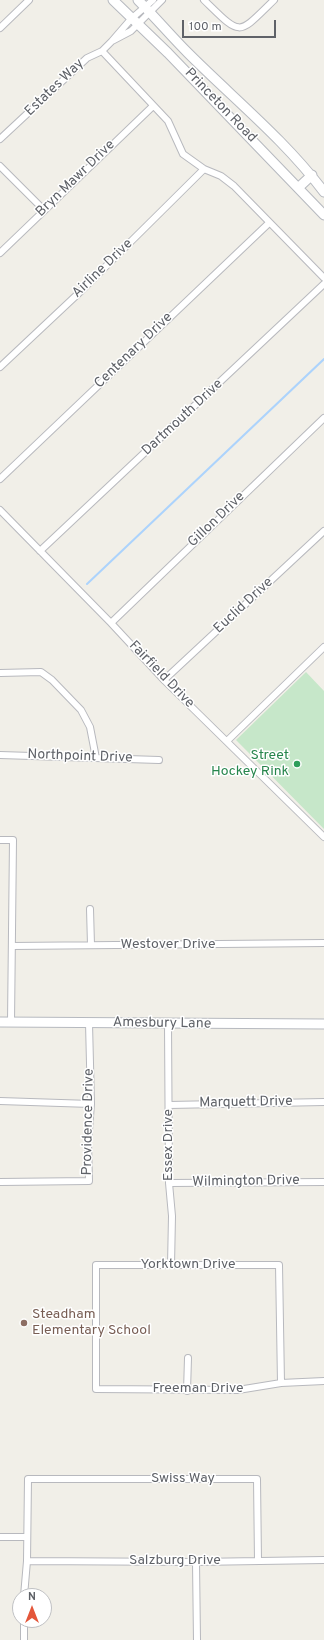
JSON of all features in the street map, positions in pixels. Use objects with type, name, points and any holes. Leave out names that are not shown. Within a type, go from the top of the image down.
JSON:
[{"type":"main road","name":"Princeton Road","points":[[113,0],[134,22],[168,53],[324,215]]},
{"type":"main road","name":"Princeton Road","points":[[138,0],[187,52],[251,113],[312,175],[324,192]]},
{"type":"main road","points":[[298,188],[312,175]]},
{"type":"main road","name":"Amesbury Lane","points":[[0,1022],[324,1024]]},
{"type":"street","points":[[0,28],[30,0]]},
{"type":"street","name":"Estates Way","points":[[147,10],[152,0]]},
{"type":"street","name":"Estates Way","points":[[0,139],[87,58],[102,51],[147,10],[162,0]]},
{"type":"street","points":[[204,0],[228,24],[236,28],[242,28],[248,25],[274,0]]},
{"type":"street","points":[[102,51],[168,122],[183,154],[204,169],[221,176],[234,186],[268,223],[324,278]]},
{"type":"street","name":"Bryn Mawr Drive","points":[[0,252],[153,106]]},
{"type":"street","points":[[0,166],[44,210]]},
{"type":"street","name":"Airline Drive","points":[[0,367],[81,291],[204,169]]},
{"type":"street","name":"Centenary Drive","points":[[0,479],[268,223]]},
{"type":"street","name":"Dartmouth Drive","points":[[40,551],[324,284]]},
{"type":"street","name":"Gillon Drive","points":[[111,623],[324,418]]},
{"type":"street","name":"Fairfield Drive","points":[[0,510],[111,623],[164,680],[320,835],[324,837]]},
{"type":"street","name":"Euclid Drive","points":[[164,680],[324,531]]},
{"type":"street","points":[[227,741],[324,647]]},
{"type":"street","points":[[0,672],[41,672],[52,680],[81,710],[90,727],[96,758]]},
{"type":"street","name":"Northpoint Drive","points":[[0,755],[159,760]]},
{"type":"street","points":[[0,840],[13,840],[11,1022]]},
{"type":"street","points":[[90,909],[91,945]]},
{"type":"street","name":"Westover Drive","points":[[12,946],[324,943]]},
{"type":"street","name":"Providence Drive","points":[[0,1182],[89,1181],[88,1143],[91,1104],[89,1023]]},
{"type":"street","name":"Essex Drive","points":[[168,1024],[169,1183],[172,1216],[171,1265]]},
{"type":"street","points":[[0,1100],[91,1104]]},
{"type":"street","name":"Marquett Drive","points":[[169,1105],[324,1102]]},
{"type":"street","name":"Wilmington Drive","points":[[169,1183],[324,1182]]},
{"type":"street","name":"Yorktown Drive","points":[[96,1389],[96,1265],[279,1264],[281,1383]]},
{"type":"street","points":[[187,1391],[188,1358]]},
{"type":"street","name":"Freeman Drive","points":[[96,1389],[187,1391],[238,1390],[281,1383],[324,1381]]},
{"type":"street","name":"Swiss Way","points":[[26,1537],[28,1479],[257,1480],[258,1561]]},
{"type":"street","points":[[0,1537],[26,1537],[27,1561],[25,1588]]},
{"type":"street","name":"Salzburg Drive","points":[[27,1561],[196,1562],[324,1560]]},
{"type":"street","points":[[196,1562],[197,1640]]},
{"type":"street","points":[[24,1628],[24,1640]]},
{"type":"green space","points":[[306,672],[324,691],[324,829],[236,740]]},
{"type":"waterway","points":[[87,584],[324,359]]},
{"type":"place","name":"Street Hockey Rink","points":[[297,764]]},
{"type":"place","name":"Steadham Elementary School","points":[[24,1323]]}]
